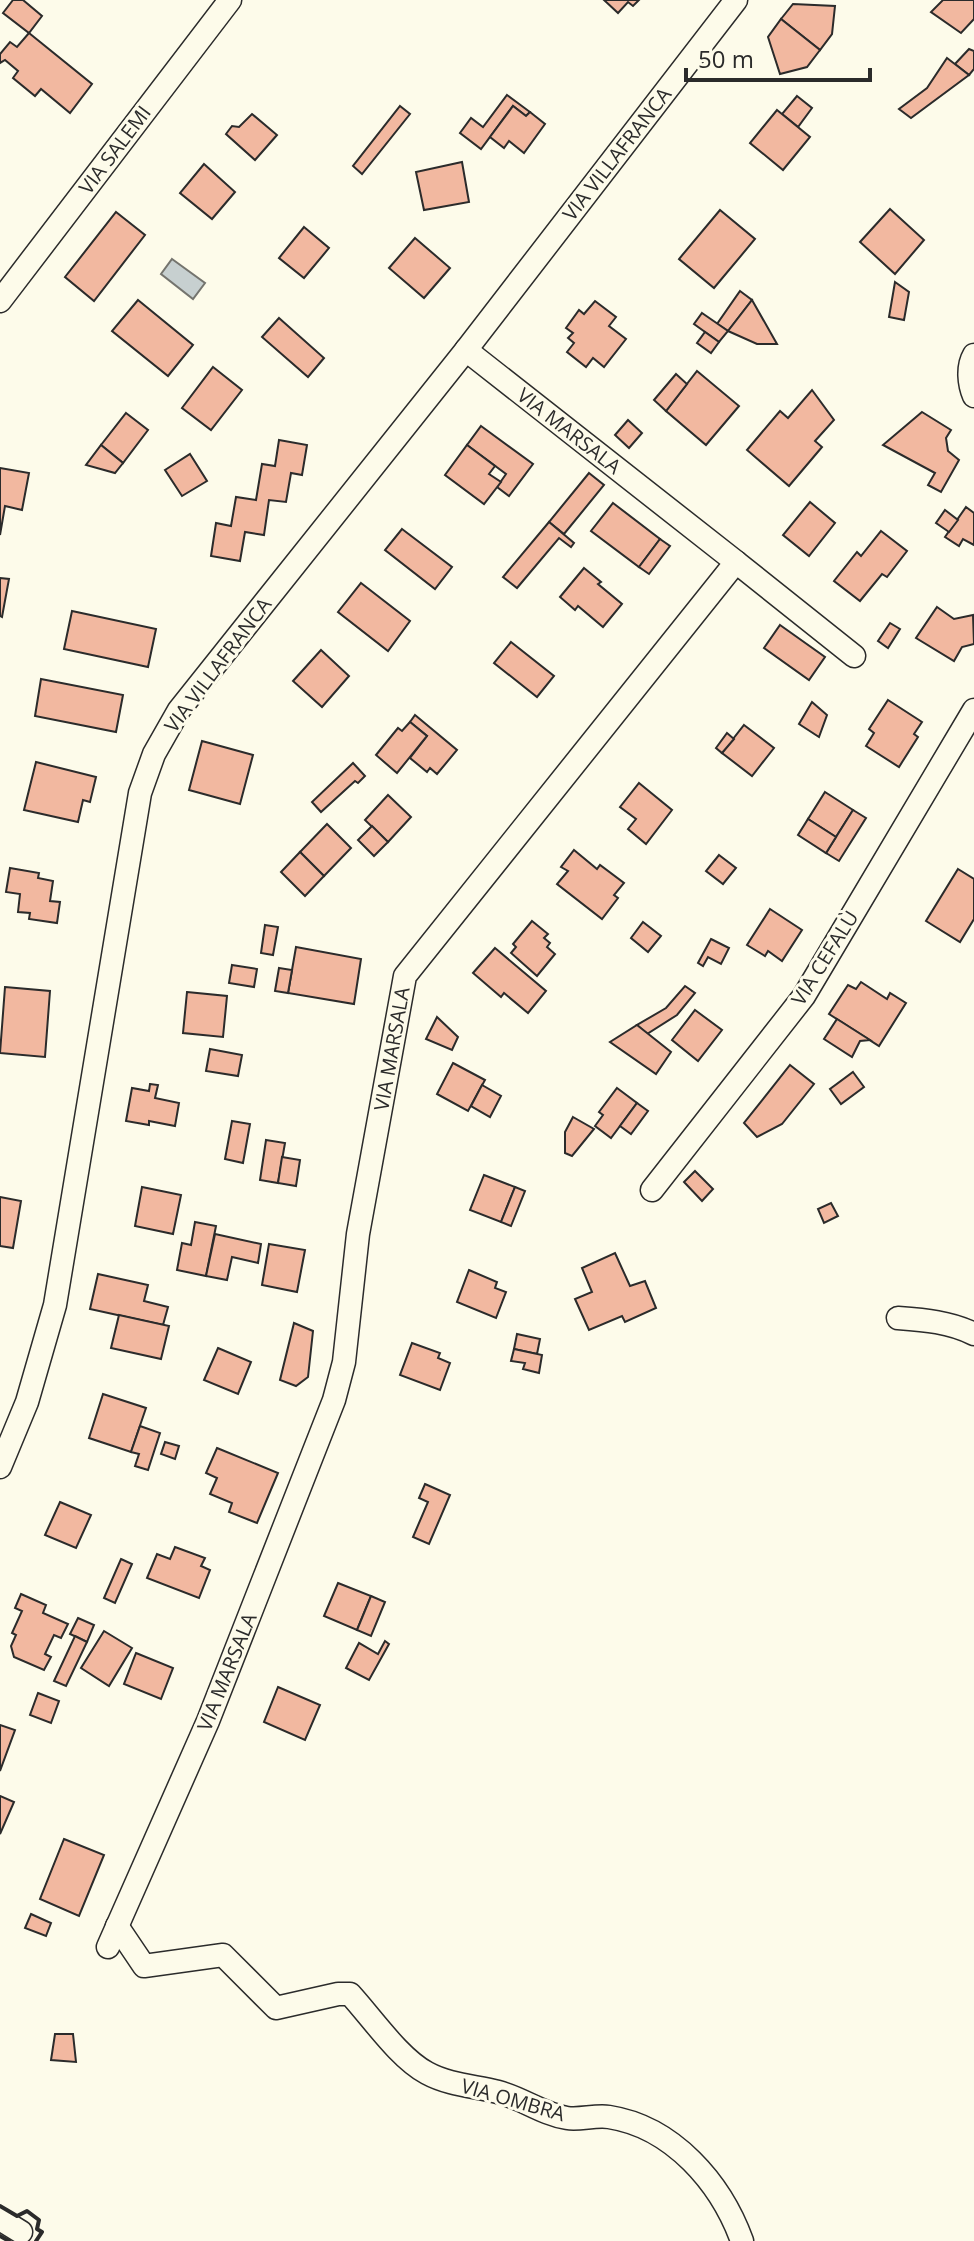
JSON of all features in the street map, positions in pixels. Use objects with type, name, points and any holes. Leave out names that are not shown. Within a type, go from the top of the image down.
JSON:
[{"type":"street","name":"VIA SALEMI","points":[[0,301],[230,0]]},
{"type":"street","name":"VIA VILLAFRANCA","points":[[0,1467],[27,1402],[55,1305],[140,793],[154,754],[179,710],[466,350],[736,0]]},
{"type":"street","name":"VIA MARSALA","points":[[113,1936],[208,1721],[334,1400],[344,1362],[358,1234],[405,976],[736,562],[466,350]]},
{"type":"street","points":[[974,355],[969,370],[974,396]]},
{"type":"street","points":[[736,562],[854,656]]},
{"type":"street","name":"VIA CEFALÙ","points":[[652,1190],[804,996],[974,710]]},
{"type":"street","points":[[898,1318],[959,1326],[974,1334]]},
{"type":"street","name":"VIA OMBRA","points":[[113,1936],[144,1966],[223,1955],[276,2008],[350,1994],[405,2056],[426,2073],[455,2084],[507,2094],[540,2111],[569,2118],[608,2116],[633,2123],[665,2138],[702,2171],[742,2241]]},
{"type":"street","points":[[0,2219],[21,2232]]},
{"type":"shaded area","points":[[172,259],[205,283],[193,299],[161,274]]},
{"type":"building","points":[[13,0],[23,0],[42,16],[29,33],[3,13]]},
{"type":"building","points":[[604,0],[639,0],[633,6],[628,2],[618,13]]},
{"type":"building","points":[[943,0],[974,0],[974,19],[961,33],[931,12]]},
{"type":"building","points":[[793,4],[835,6],[832,34],[820,50],[781,19]]},
{"type":"building","points":[[781,19],[820,50],[807,67],[780,74],[768,37]]},
{"type":"building","points":[[29,33],[92,84],[70,113],[41,89],[35,96],[13,78],[18,71],[5,60],[0,63],[0,54],[10,42],[17,47]]},
{"type":"building","points":[[969,49],[974,51],[974,69],[969,75],[955,64]]},
{"type":"building","points":[[947,58],[969,75],[911,118],[899,109],[927,88]]},
{"type":"building","points":[[507,95],[530,112],[526,116],[513,106],[481,149],[460,133],[471,118],[483,127]]},
{"type":"building","points":[[797,96],[812,108],[798,127],[782,114]]},
{"type":"building","points":[[400,106],[410,114],[362,174],[353,166]]},
{"type":"building","points":[[513,106],[526,116],[530,112],[545,124],[524,153],[509,141],[504,148],[490,137]]},
{"type":"building","points":[[777,110],[810,137],[783,170],[750,143]]},
{"type":"building","points":[[252,114],[277,135],[255,160],[226,134],[232,126],[239,127]]},
{"type":"building","points":[[462,162],[469,202],[424,210],[416,172]]},
{"type":"building","points":[[204,164],[235,192],[212,219],[180,193]]},
{"type":"building","points":[[890,209],[924,240],[895,274],[860,242]]},
{"type":"building","points":[[720,210],[755,239],[714,288],[679,259]]},
{"type":"building","points":[[116,212],[145,235],[94,301],[65,277]]},
{"type":"building","points":[[304,227],[329,248],[304,278],[279,258]]},
{"type":"building","points":[[415,238],[450,268],[424,298],[389,268]]},
{"type":"building","points":[[895,282],[909,292],[904,320],[889,317]]},
{"type":"building","points":[[740,291],[752,300],[728,331],[717,324]]},
{"type":"building","points":[[138,300],[193,345],[168,376],[112,331]]},
{"type":"building","points":[[752,300],[777,344],[757,344],[728,331]]},
{"type":"building","points":[[595,301],[616,317],[609,326],[626,339],[604,367],[593,358],[586,367],[567,352],[574,343],[568,338],[573,333],[566,328],[579,310],[584,314]]},
{"type":"building","points":[[702,313],[728,331],[719,342],[694,324]]},
{"type":"building","points":[[279,318],[324,358],[308,377],[262,337]]},
{"type":"building","points":[[705,332],[719,342],[711,353],[697,343]]},
{"type":"building","points":[[213,367],[242,390],[211,430],[182,408]]},
{"type":"building","points":[[697,371],[739,406],[706,445],[666,411]]},
{"type":"building","points":[[676,374],[687,384],[666,411],[654,400]]},
{"type":"building","points":[[812,390],[834,420],[815,441],[822,447],[789,486],[747,450],[780,411],[788,418]]},
{"type":"building","points":[[922,412],[951,430],[946,438],[948,451],[959,460],[941,492],[928,485],[935,473],[883,445]]},
{"type":"building","points":[[126,413],[148,430],[123,463],[101,445]]},
{"type":"building","points":[[628,420],[642,433],[629,448],[615,435]]},
{"type":"building","points":[[481,426],[533,464],[509,496],[497,487],[506,474],[467,445]]},
{"type":"building","points":[[279,440],[307,445],[302,475],[291,473],[286,502],[269,500],[264,535],[245,532],[240,561],[211,556],[216,523],[231,526],[236,497],[256,500],[262,464],[275,466]]},
{"type":"building","points":[[101,445],[123,463],[115,473],[86,465]]},
{"type":"building","points":[[467,445],[495,466],[489,474],[501,482],[484,504],[445,475]]},
{"type":"building","points":[[190,454],[207,481],[182,496],[165,470]]},
{"type":"building","points":[[0,468],[29,473],[22,510],[5,506],[0,535]]},
{"type":"building","points":[[589,473],[604,485],[564,534],[549,522]]},
{"type":"building","points":[[810,502],[835,523],[809,556],[783,535]]},
{"type":"building","points":[[613,503],[660,539],[639,567],[591,531]]},
{"type":"building","points":[[966,507],[974,513],[974,545],[963,539],[959,546],[945,537]]},
{"type":"building","points":[[945,510],[958,520],[949,532],[936,523]]},
{"type":"building","points":[[549,522],[574,543],[571,547],[559,538],[517,588],[503,577]]},
{"type":"building","points":[[402,529],[452,567],[435,589],[385,550]]},
{"type":"building","points":[[881,531],[907,551],[887,577],[882,574],[860,601],[834,581],[857,552],[861,556]]},
{"type":"building","points":[[660,539],[670,546],[649,574],[639,567]]},
{"type":"building","points":[[584,568],[622,604],[603,627],[578,606],[575,610],[560,597]]},
{"type":"building","points":[[0,578],[9,579],[2,617],[0,616]]},
{"type":"building","points":[[361,583],[410,621],[388,651],[338,612]]},
{"type":"building","points":[[937,607],[954,619],[973,615],[974,644],[962,647],[954,661],[916,638]]},
{"type":"building","points":[[72,611],[156,629],[148,667],[64,649]]},
{"type":"building","points":[[890,623],[900,629],[888,648],[878,641]]},
{"type":"building","points":[[780,625],[825,657],[809,680],[764,648]]},
{"type":"building","points":[[511,642],[554,676],[537,697],[494,663]]},
{"type":"building","points":[[321,650],[349,676],[322,707],[293,681]]},
{"type":"building","points":[[41,679],[123,695],[116,732],[35,716]]},
{"type":"building","points":[[888,700],[922,722],[914,734],[918,737],[899,767],[866,746],[874,733],[869,729]]},
{"type":"building","points":[[812,702],[827,715],[819,737],[799,724]]},
{"type":"building","points":[[415,715],[457,750],[437,774],[430,768],[427,772],[410,758],[427,736],[410,722]]},
{"type":"building","points":[[410,722],[427,736],[397,773],[376,755],[398,728],[402,731]]},
{"type":"building","points":[[744,725],[774,748],[752,776],[722,753]]},
{"type":"building","points":[[727,733],[734,739],[722,753],[716,748]]},
{"type":"building","points":[[202,741],[253,755],[240,804],[189,790]]},
{"type":"building","points":[[36,762],[96,777],[90,802],[83,800],[78,822],[24,810]]},
{"type":"building","points":[[353,763],[365,776],[358,783],[355,781],[321,812],[312,802]]},
{"type":"building","points":[[639,783],[672,810],[646,844],[628,829],[636,819],[620,807]]},
{"type":"building","points":[[825,792],[853,810],[836,837],[808,819]]},
{"type":"building","points":[[388,795],[411,817],[388,842],[365,820]]},
{"type":"building","points":[[853,810],[866,818],[839,861],[826,853]]},
{"type":"building","points":[[808,819],[836,837],[826,853],[798,835]]},
{"type":"building","points":[[327,824],[351,848],[324,876],[300,852]]},
{"type":"building","points":[[372,826],[388,842],[374,856],[358,840]]},
{"type":"building","points":[[574,850],[597,869],[600,865],[624,883],[614,895],[618,898],[602,919],[557,884],[568,871],[561,867]]},
{"type":"building","points":[[300,852],[324,876],[305,896],[281,872]]},
{"type":"building","points":[[719,855],[736,868],[723,884],[706,871]]},
{"type":"building","points":[[10,868],[39,873],[38,878],[53,881],[50,901],[60,902],[57,923],[29,919],[30,913],[18,912],[20,894],[6,892]]},
{"type":"building","points":[[958,869],[974,879],[974,919],[960,942],[926,921]]},
{"type":"building","points":[[770,909],[802,930],[782,961],[768,951],[765,956],[747,945]]},
{"type":"building","points":[[532,921],[548,934],[544,938],[550,943],[547,947],[555,954],[537,976],[511,953],[516,947],[513,944]]},
{"type":"building","points":[[643,922],[661,936],[648,952],[631,938]]},
{"type":"building","points":[[265,925],[278,927],[273,955],[261,953]]},
{"type":"building","points":[[711,939],[729,948],[721,964],[708,957],[703,966],[698,963]]},
{"type":"building","points":[[296,947],[361,959],[354,1004],[288,993]]},
{"type":"building","points":[[495,948],[546,991],[528,1013],[504,993],[501,997],[473,973]]},
{"type":"building","points":[[232,965],[257,969],[254,987],[229,983]]},
{"type":"building","points":[[279,968],[292,970],[288,993],[275,991]]},
{"type":"building","points":[[861,982],[887,999],[890,993],[906,1003],[879,1046],[829,1014],[848,985],[856,989]]},
{"type":"building","points":[[685,986],[695,993],[677,1015],[647,1034],[637,1025],[666,1008]]},
{"type":"building","points":[[5,987],[50,991],[45,1057],[0,1053]]},
{"type":"building","points":[[187,992],[227,996],[223,1037],[183,1033]]},
{"type":"building","points":[[695,1010],[722,1030],[698,1061],[672,1040]]},
{"type":"building","points":[[437,1017],[458,1037],[452,1050],[426,1039]]},
{"type":"building","points":[[837,1019],[870,1040],[860,1041],[852,1057],[824,1039]]},
{"type":"building","points":[[637,1025],[671,1052],[656,1074],[610,1042]]},
{"type":"building","points":[[210,1049],[242,1055],[238,1076],[206,1071]]},
{"type":"building","points":[[453,1063],[485,1080],[468,1111],[437,1094]]},
{"type":"building","points":[[790,1065],[814,1084],[782,1124],[757,1137],[744,1123]]},
{"type":"building","points":[[853,1072],[864,1087],[841,1104],[830,1089]]},
{"type":"building","points":[[150,1084],[158,1085],[155,1098],[179,1103],[175,1126],[126,1121],[132,1088],[149,1091]]},
{"type":"building","points":[[482,1085],[501,1096],[490,1117],[471,1106]]},
{"type":"building","points":[[617,1088],[637,1103],[611,1138],[595,1126],[603,1115],[599,1112]]},
{"type":"building","points":[[637,1103],[648,1111],[631,1134],[620,1126]]},
{"type":"building","points":[[573,1117],[594,1129],[572,1156],[565,1153],[565,1132]]},
{"type":"building","points":[[232,1121],[250,1124],[243,1163],[225,1159]]},
{"type":"building","points":[[266,1140],[285,1143],[278,1183],[260,1180]]},
{"type":"building","points":[[282,1157],[300,1160],[296,1186],[278,1183]]},
{"type":"building","points":[[695,1171],[713,1189],[702,1201],[684,1182]]},
{"type":"building","points":[[484,1175],[515,1187],[501,1222],[470,1210]]},
{"type":"building","points":[[142,1187],[181,1195],[173,1234],[135,1226]]},
{"type":"building","points":[[515,1187],[525,1191],[511,1226],[501,1222]]},
{"type":"building","points":[[0,1197],[21,1201],[13,1248],[0,1246]]},
{"type":"building","points":[[831,1203],[838,1216],[824,1223],[818,1209]]},
{"type":"building","points":[[195,1222],[216,1226],[206,1276],[177,1270],[182,1243],[191,1245]]},
{"type":"building","points":[[215,1234],[261,1244],[258,1263],[232,1257],[227,1280],[206,1276]]},
{"type":"building","points":[[269,1244],[305,1250],[297,1292],[262,1285]]},
{"type":"building","points":[[615,1253],[630,1286],[645,1281],[656,1308],[625,1322],[622,1316],[589,1330],[575,1299],[592,1292],[582,1268]]},
{"type":"building","points":[[469,1270],[497,1282],[495,1288],[506,1292],[496,1318],[457,1302]]},
{"type":"building","points":[[98,1274],[148,1285],[144,1301],[168,1307],[163,1325],[90,1309]]},
{"type":"building","points":[[119,1315],[169,1326],[161,1359],[111,1348]]},
{"type":"building","points":[[294,1323],[313,1331],[308,1377],[296,1386],[280,1380]]},
{"type":"building","points":[[517,1334],[540,1339],[537,1354],[514,1349]]},
{"type":"building","points":[[412,1343],[440,1353],[438,1358],[450,1363],[440,1390],[400,1375]]},
{"type":"building","points":[[218,1348],[251,1362],[238,1394],[204,1380]]},
{"type":"building","points":[[514,1349],[542,1355],[539,1373],[523,1369],[525,1363],[511,1361]]},
{"type":"building","points":[[103,1394],[146,1408],[131,1452],[89,1438]]},
{"type":"building","points":[[140,1426],[160,1433],[148,1470],[135,1466],[139,1454],[131,1452]]},
{"type":"building","points":[[165,1442],[179,1446],[175,1459],[161,1454]]},
{"type":"building","points":[[217,1448],[278,1473],[257,1523],[229,1512],[232,1503],[210,1494],[217,1478],[206,1473]]},
{"type":"building","points":[[425,1484],[450,1495],[429,1544],[413,1537],[428,1502],[419,1498]]},
{"type":"building","points":[[60,1502],[91,1515],[76,1548],[45,1535]]},
{"type":"building","points":[[175,1547],[205,1558],[201,1566],[210,1570],[199,1598],[147,1578],[157,1554],[170,1559]]},
{"type":"building","points":[[121,1559],[132,1564],[115,1603],[104,1598]]},
{"type":"building","points":[[338,1583],[371,1596],[357,1630],[324,1616]]},
{"type":"building","points":[[21,1594],[46,1605],[43,1613],[68,1624],[61,1638],[54,1635],[45,1654],[51,1657],[44,1670],[14,1657],[11,1646],[16,1635],[12,1633],[22,1611],[15,1608]]},
{"type":"building","points":[[371,1596],[385,1602],[371,1636],[357,1630]]},
{"type":"building","points":[[78,1618],[94,1625],[87,1642],[70,1634]]},
{"type":"building","points":[[104,1631],[132,1648],[109,1686],[81,1668]]},
{"type":"building","points":[[75,1636],[87,1642],[66,1686],[54,1681]]},
{"type":"building","points":[[385,1641],[389,1644],[369,1680],[346,1668],[359,1643],[378,1654]]},
{"type":"building","points":[[136,1653],[173,1668],[161,1699],[124,1684]]},
{"type":"building","points":[[278,1687],[320,1705],[305,1740],[264,1722]]},
{"type":"building","points":[[38,1693],[59,1701],[51,1723],[30,1715]]},
{"type":"building","points":[[0,1725],[15,1730],[0,1771]]},
{"type":"building","points":[[0,1796],[14,1802],[0,1834]]},
{"type":"building","points":[[64,1839],[104,1855],[79,1916],[40,1899]]},
{"type":"building","points":[[31,1914],[51,1923],[46,1936],[25,1928]]},
{"type":"building","points":[[55,2034],[73,2034],[76,2062],[51,2060]]},
{"type":"wall","points":[[0,2206],[17,2216],[27,2211],[39,2220],[37,2229],[42,2232],[36,2241]]},
{"type":"wall","points":[[0,2236],[9,2241]]}]
